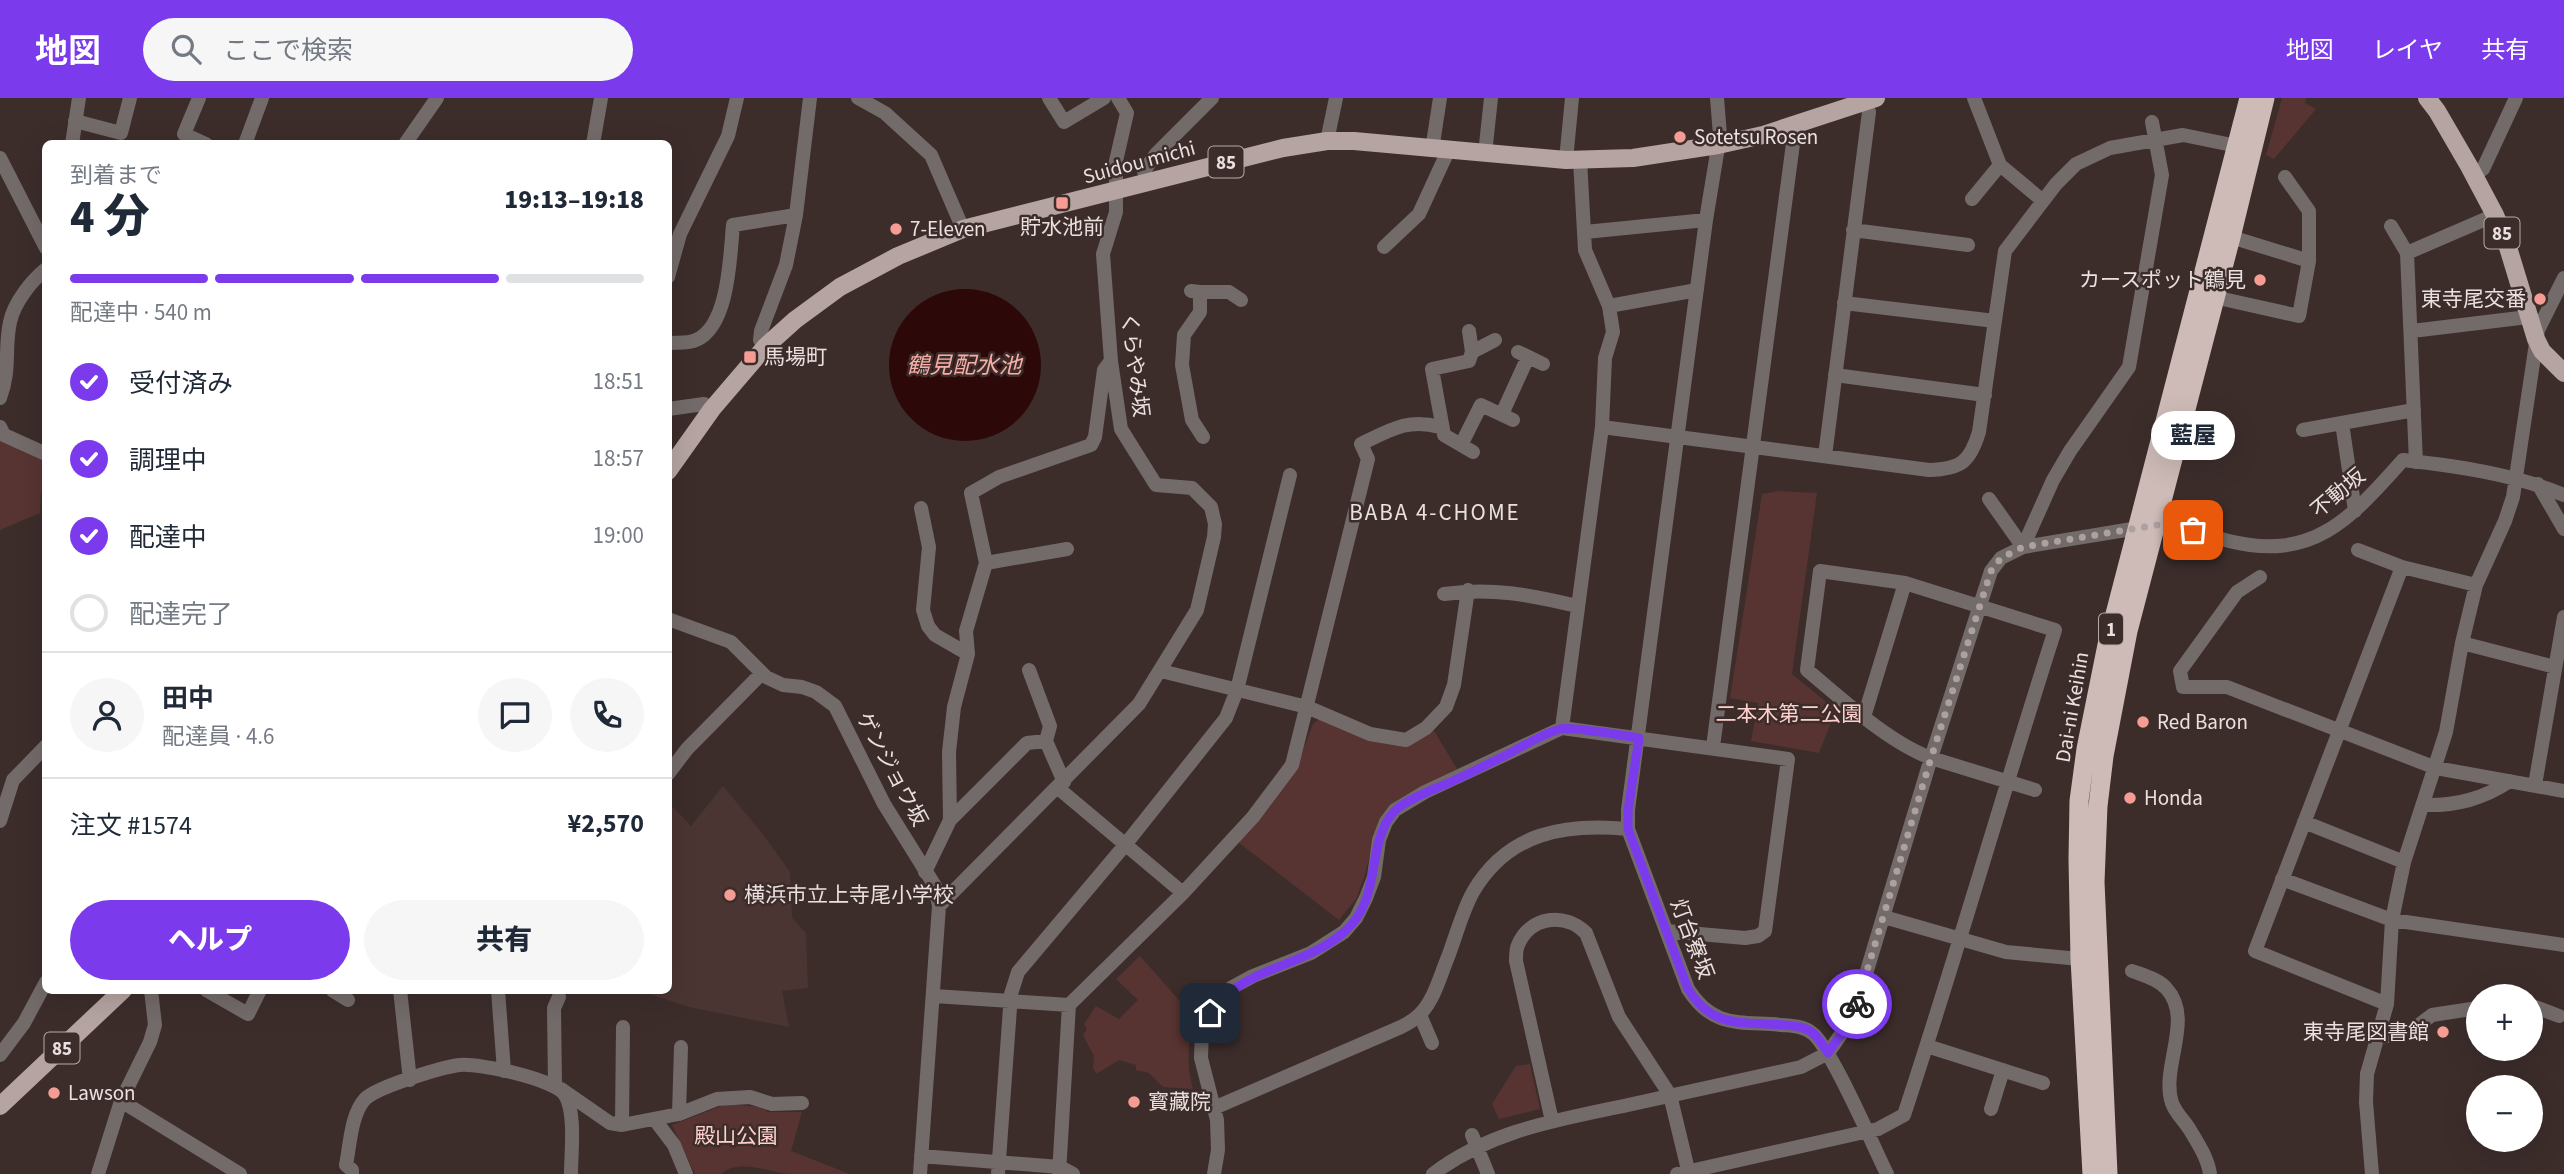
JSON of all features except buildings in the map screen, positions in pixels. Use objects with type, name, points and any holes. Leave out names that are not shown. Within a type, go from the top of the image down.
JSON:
[{"type":"highway","name":"Dai-ni Keihin","points":[[2108,1174],[2095,882],[2098,806],[2114,697],[2147,526],[2249,98]]},
{"type":"highway","name":"Dai-ni Keihin","points":[[2092,1174],[2080,959],[2078,859],[2081,788],[2107,645],[2147,526],[2231,237],[2264,98]]},
{"type":"main road","name":"85","points":[[2427,98],[2437,111],[2495,215],[2507,244],[2536,339],[2542,351],[2564,373]]},
{"type":"main road","name":"Suidou michi","points":[[672,465],[712,409],[765,347],[795,320],[840,287],[898,256],[963,229],[1283,148],[1327,141],[1573,160],[1633,158],[1718,145],[1793,126],[1827,106],[1871,100]]},
{"type":"main road","name":"85","points":[[0,1106],[119,994]]},
{"type":"street","points":[[73,140],[79,98]]},
{"type":"street","points":[[75,121],[120,138],[130,98]]},
{"type":"street","points":[[197,140],[184,134],[199,98]]},
{"type":"street","points":[[246,140],[262,98]]},
{"type":"street","points":[[408,140],[437,98]]},
{"type":"street","points":[[594,140],[601,98]]},
{"type":"street","points":[[672,263],[680,234],[728,136],[737,98]]},
{"type":"street","points":[[765,347],[760,340],[761,331],[786,265],[796,215],[810,98]]},
{"type":"street","points":[[858,98],[885,113],[931,155],[963,229]]},
{"type":"street","points":[[1049,98],[1064,122],[1104,98]]},
{"type":"street","name":"くらやみ坂","points":[[1118,98],[1127,113],[1116,161],[1116,212],[1103,254],[1111,361],[1121,429],[1156,485],[1192,488],[1211,507],[1215,524],[1197,610],[1161,671]]},
{"type":"street","points":[[1147,183],[1144,171],[1156,154],[1212,98]]},
{"type":"street","points":[[1327,141],[1336,98]]},
{"type":"street","points":[[1384,247],[1419,214],[1440,150],[1440,98]]},
{"type":"street","points":[[1485,154],[1490,98]]},
{"type":"street","points":[[1562,728],[1602,427],[1605,358],[1613,332],[1609,306],[1586,250],[1573,160],[1572,98]]},
{"type":"street","points":[[1214,1108],[1401,1027],[1420,1015],[1433,994],[1472,895],[1484,875],[1505,855],[1530,838],[1562,829],[1594,826],[1628,829],[1628,810],[1706,220],[1720,135],[1717,98]]},
{"type":"street","points":[[1975,98],[2000,164],[2043,201]]},
{"type":"street","points":[[2474,175],[2483,169],[2516,98]]},
{"type":"street","points":[[1825,456],[1871,100]]},
{"type":"street","points":[[1433,1174],[1474,1141],[1492,1139],[1552,1121],[1801,1067],[1828,1053],[1853,1017],[1991,571],[2001,558],[2023,547],[2053,480],[2070,451],[2129,367],[2162,175],[2152,122]]},
{"type":"street","points":[[1713,747],[1754,448],[1794,136],[1793,126]]},
{"type":"street","points":[[1602,427],[1929,470],[1952,468],[1962,463],[1974,450],[1985,395],[2002,250],[2043,201],[2076,164],[2110,148],[2183,135],[2237,146]]},
{"type":"street","points":[[0,158],[42,240]]},
{"type":"street","points":[[1972,199],[2000,164]]},
{"type":"street","points":[[2214,296],[2299,316],[2309,261],[2309,211],[2285,177]]},
{"type":"street","points":[[672,342],[695,341],[709,331],[717,319],[728,278],[733,225],[796,215]]},
{"type":"street","points":[[2407,253],[2495,215]]},
{"type":"street","points":[[1585,233],[1706,220]]},
{"type":"street","points":[[2391,226],[2407,253],[2416,462],[2538,484],[2564,495]]},
{"type":"street","points":[[1853,230],[1968,245]]},
{"type":"street","points":[[2231,237],[2309,261]]},
{"type":"street","points":[[0,398],[8,370],[5,337],[10,321],[33,279],[42,272]]},
{"type":"street","points":[[2372,1174],[2366,1102],[2367,1074],[2387,1004],[2392,920],[2404,862],[2446,732],[2462,643],[2476,585],[2505,522],[2516,480],[2538,330],[2564,278]]},
{"type":"street","points":[[1609,306],[1697,290]]},
{"type":"street","points":[[1203,437],[1192,420],[1182,365],[1184,335],[1200,313],[1195,292],[1229,292],[1241,300]]},
{"type":"street","points":[[1844,303],[1995,321]]},
{"type":"street","points":[[2412,331],[2528,317]]},
{"type":"street","points":[[1469,331],[1472,352],[1469,360],[1432,369],[1440,427],[1444,435],[1467,448],[1481,405],[1507,417],[1523,355],[1543,364]]},
{"type":"street","points":[[1472,352],[1495,340]]},
{"type":"street","points":[[950,820],[949,752],[953,718],[968,654],[967,631],[986,563],[971,492],[999,477],[1091,445],[1095,437],[1104,370],[1111,361]]},
{"type":"street","points":[[1835,374],[1985,395]]},
{"type":"street","points":[[672,408],[704,404],[712,409]]},
{"type":"street","points":[[2303,430],[2414,410]]},
{"type":"street","points":[[921,1156],[999,1168],[1064,1172],[1069,1005],[1183,893],[1253,817],[1292,765],[1368,459],[1361,444],[1394,428],[1421,422],[1440,427]]},
{"type":"street","points":[[2342,423],[2355,511]]},
{"type":"street","points":[[0,427],[4,435],[42,452]]},
{"type":"street","name":"不動坂","points":[[2023,547],[2174,524],[2231,541],[2281,545],[2314,539],[2342,523],[2403,460],[2416,462]]},
{"type":"street","points":[[999,1168],[1011,1001],[1018,972],[1125,845],[1226,718],[1237,690],[1290,475]]},
{"type":"street","points":[[2538,484],[2564,529]]},
{"type":"street","points":[[1989,499],[2023,547]]},
{"type":"street","points":[[921,508],[929,547],[923,610],[928,626],[935,635],[968,654]]},
{"type":"street","points":[[986,563],[1067,549]]},
{"type":"street","points":[[2358,550],[2402,567],[2476,585]]},
{"type":"street","points":[[2387,1004],[2255,951],[2402,567]]},
{"type":"street","points":[[1552,1121],[1516,961],[1517,946],[1529,930],[1547,920],[1563,919],[1578,925],[1586,933],[1619,1017],[1670,1095],[1685,1173],[1878,1129],[1904,1115],[1927,1046],[2007,781],[2055,630],[1905,583],[1820,570],[1807,670],[1864,717],[1920,754],[1931,758],[2007,781],[2035,790]]},
{"type":"street","points":[[2260,578],[2237,592],[2180,671],[2183,687],[2227,687],[2436,768],[2564,791]]},
{"type":"street","points":[[1864,717],[1905,583]]},
{"type":"street","points":[[1444,594],[1468,590],[1523,593],[1577,606]]},
{"type":"street","points":[[920,1174],[939,906],[1139,704],[1161,671],[1307,707],[1370,734],[1406,740],[1426,728],[1446,707],[1454,685],[1468,590]]},
{"type":"street","points":[[2535,785],[2564,617]]},
{"type":"street","name":"ゲンジョウ坂","points":[[672,620],[731,642],[762,673],[783,685],[816,692],[835,706],[884,804],[934,886],[939,906]]},
{"type":"street","points":[[2462,643],[2555,667]]},
{"type":"street","points":[[1028,670],[1050,726],[1046,741],[1061,785],[1125,845],[1183,893]]},
{"type":"street","points":[[672,769],[687,749],[762,673]]},
{"type":"street","points":[[1214,1174],[1218,1132],[1214,1108],[1202,1071],[1201,1044],[1205,1020],[1231,988],[1253,976],[1311,954],[1344,932],[1356,918],[1366,898],[1374,877],[1379,840],[1386,822],[1395,810],[1424,792],[1562,728],[1713,747],[1788,760],[1765,931],[1758,936],[1745,938],[1666,931]]},
{"type":"street","points":[[925,872],[950,820],[1027,744],[1046,741]]},
{"type":"street","points":[[0,821],[13,780],[42,750]]},
{"type":"street","points":[[2423,805],[2441,806],[2474,800],[2492,793],[2510,781]]},
{"type":"street","points":[[2304,822],[2404,862]]},
{"type":"street","name":"灯台寮坂","points":[[1628,829],[1688,989],[1698,1006],[1713,1016],[1730,1021],[1801,1027],[1814,1034],[1828,1053],[1887,1174]]},
{"type":"street","points":[[2282,879],[2392,920],[2564,945]]},
{"type":"street","points":[[1884,917],[2006,951],[2080,959]]},
{"type":"street","points":[[2132,971],[2166,988],[2178,1009],[2169,1089],[2177,1114],[2189,1128],[2209,1165],[2210,1174]]},
{"type":"street","points":[[0,1055],[24,1023],[42,989]]},
{"type":"street","points":[[98,1174],[121,1101],[150,1042],[155,1025],[151,994]]},
{"type":"street","points":[[213,994],[248,1014],[258,994]]},
{"type":"street","points":[[338,994],[348,1000]]},
{"type":"street","points":[[400,994],[410,1080]]},
{"type":"street","points":[[498,994],[504,1071]]},
{"type":"street","points":[[933,996],[1069,1005]]},
{"type":"street","points":[[559,997],[554,1008],[557,1087],[566,1096],[570,1109],[571,1174]]},
{"type":"street","points":[[2378,1037],[2398,1035],[2416,1028],[2432,1015],[2466,1010]]},
{"type":"street","points":[[2543,1010],[2559,1016]]},
{"type":"street","points":[[1420,1015],[1432,1043]]},
{"type":"street","points":[[622,1125],[623,1027]]},
{"type":"street","points":[[1927,1046],[2043,1083]]},
{"type":"street","points":[[679,1114],[681,1047]]},
{"type":"street","points":[[352,1174],[352,1170],[346,1165],[359,1108],[366,1098],[383,1088],[458,1065],[478,1065],[557,1087],[610,1122],[622,1125],[679,1114],[717,1099],[750,1097],[772,1104],[802,1103]]},
{"type":"street","points":[[1991,1109],[2003,1070]]},
{"type":"street","points":[[121,1101],[240,1174]]},
{"type":"street","points":[[655,1119],[674,1145],[686,1174]]},
{"type":"street","points":[[1474,1141],[1488,1174]]},
{"type":"shaded area","name":"横浜市立上寺尾小学校","points":[[723,786],[790,872],[792,918],[806,933],[808,988],[782,991],[789,1027],[689,1007],[649,994],[672,994],[672,808],[691,826]]},
{"type":"green space","points":[[2282,98],[2306,98],[2305,103],[2316,109],[2274,159],[2266,155]]},
{"type":"green space","points":[[0,427],[42,452],[42,490],[40,513],[0,530]]},
{"type":"green space","name":"二本木第二公園","points":[[1779,491],[1817,493],[1792,674],[1836,710],[1819,753],[1751,741],[1758,703],[1730,698],[1762,494]]},
{"type":"green space","points":[[1320,718],[1372,739],[1433,729],[1457,769],[1421,788],[1373,840],[1356,899],[1339,920],[1238,842],[1297,766],[1313,724]]},
{"type":"green space","points":[[1140,956],[1194,1017],[1189,1053],[1193,1089],[1163,1087],[1149,1073],[1136,1070],[1136,1065],[1119,1060],[1096,1074],[1093,1068],[1094,1056],[1083,1035],[1087,1029],[1084,1024],[1096,1006],[1119,1019],[1138,1000],[1116,979]]},
{"type":"green space","points":[[1530,1064],[1540,1109],[1499,1119],[1492,1104],[1516,1066]]},
{"type":"green space","name":"殿山公園","points":[[727,1104],[761,1107],[768,1112],[802,1112],[791,1151],[850,1174],[789,1174],[745,1166],[728,1169],[721,1174],[695,1174],[672,1125]]},
{"type":"water","name":"鶴見配水池","points":[[965,289],[994,295],[1019,311],[1035,336],[1041,365],[1035,394],[1019,419],[994,435],[965,441],[936,435],[911,419],[895,394],[889,365],[895,336],[911,311],[936,295]]},
{"type":"way so far","points":[[1857,1004],[1991,571],[2001,558],[2023,547],[2156,525],[2174,524],[2193,530]]},
{"type":"place","name":"Sotetsu Rosen","points":[[1680,137]]},
{"type":"place","name":"貯水池前","points":[[1062,203]]},
{"type":"place","name":"7-Eleven","points":[[896,229]]},
{"type":"place","name":"カースポット鶴見","points":[[2260,280]]},
{"type":"place","name":"東寺尾交番","points":[[2540,299]]},
{"type":"place","name":"馬場町","points":[[750,357]]},
{"type":"place","name":"藍屋","points":[[2193,530]]},
{"type":"place","name":"Red Baron","points":[[2143,722]]},
{"type":"place","name":"Honda","points":[[2130,798]]},
{"type":"place","name":"横浜市立上寺尾小学校","points":[[730,895]]},
{"type":"place","name":"東寺尾図書館","points":[[2443,1032]]},
{"type":"place","name":"Lawson","points":[[54,1093]]},
{"type":"place","name":"寳藏院","points":[[1134,1102]]},
{"type":"district","name":"BABA 4-CHOME","points":[[1435,512]]},
{"type":"route","points":[[1210,1013],[1231,988],[1253,976],[1311,954],[1344,932],[1356,918],[1366,898],[1374,877],[1379,840],[1386,822],[1395,810],[1424,792],[1455,780],[1562,728],[1639,738],[1628,810],[1628,829],[1688,989],[1698,1006],[1713,1016],[1730,1021],[1801,1027],[1814,1034],[1828,1053],[1853,1017],[1857,1004]]}]
